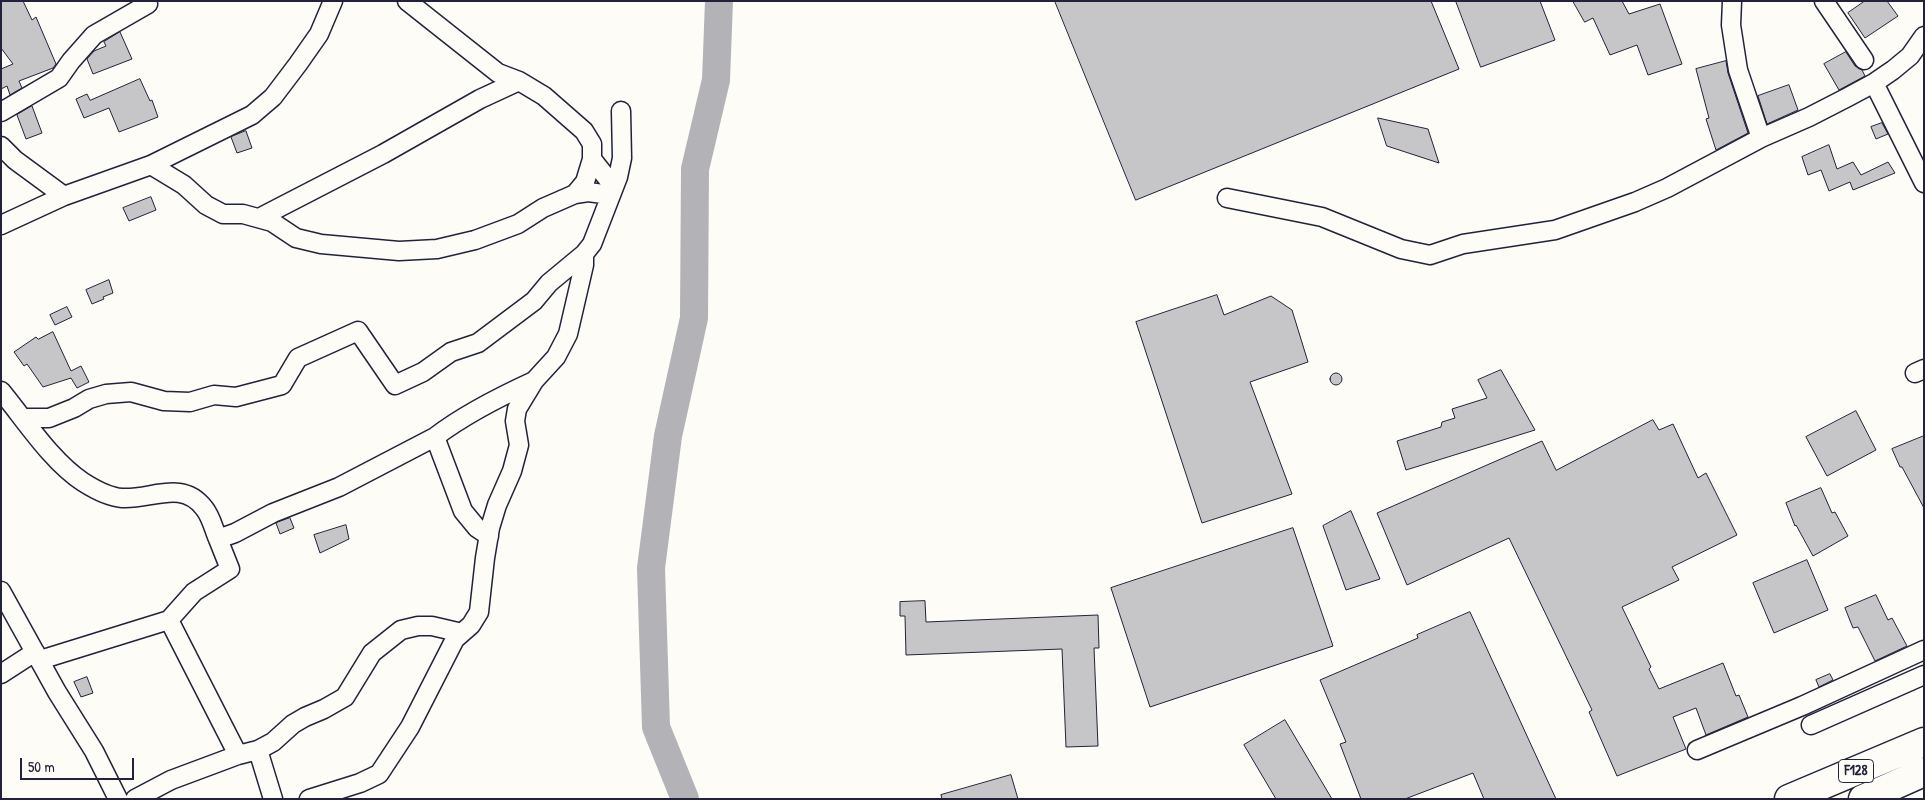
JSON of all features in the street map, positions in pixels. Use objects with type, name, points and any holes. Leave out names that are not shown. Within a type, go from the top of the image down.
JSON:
[{"type":"main road","name":"F128","points":[[1789,799],[1924,742]]},
{"type":"main road","points":[[1861,770],[1866,797]]},
{"type":"main road","name":"F128","points":[[1866,797],[1924,772]]},
{"type":"street","points":[[1,225],[64,196],[151,165],[252,115],[273,97],[319,34],[333,1]]},
{"type":"street","points":[[407,1],[498,72],[519,81],[544,96],[584,131],[592,144],[592,159],[584,182],[575,194]]},
{"type":"street","points":[[1732,1],[1730,25],[1738,70],[1761,138]]},
{"type":"street","points":[[1824,1],[1864,60]]},
{"type":"street","points":[[1,112],[59,78],[94,35],[148,4]]},
{"type":"street","points":[[1227,198],[1322,217],[1401,249],[1430,255],[1463,244],[1555,230],[1635,202],[1667,188],[1761,138],[1809,118],[1874,83],[1910,56],[1924,36]]},
{"type":"street","points":[[259,218],[383,154],[480,99],[519,81]]},
{"type":"street","points":[[1874,83],[1924,183]]},
{"type":"street","points":[[24,418],[49,418],[74,408],[89,399],[106,394],[131,392],[164,401],[190,402],[214,394],[236,397],[282,385],[298,358],[358,331],[394,385],[423,372],[452,352],[478,343],[534,302],[550,283],[584,254],[592,244],[622,158],[621,111]]},
{"type":"street","points":[[1,146],[15,160],[64,196]]},
{"type":"street","points":[[592,159],[612,191]]},
{"type":"street","points":[[151,165],[184,185],[206,205],[223,214],[243,214],[259,218],[272,222],[296,238],[321,244],[399,252],[428,249],[475,240],[518,224],[543,208],[575,194],[612,191]]},
{"type":"street","points":[[309,799],[360,783],[380,774],[410,727],[455,639],[471,626],[480,612],[488,536],[497,506],[512,471],[519,445],[514,421],[517,408],[534,381],[556,357],[568,334],[584,265],[584,254]]},
{"type":"street","points":[[218,539],[273,513],[339,488],[435,437],[482,407],[534,381]]},
{"type":"street","points":[[1,391],[56,460],[82,482],[102,493],[119,498],[179,492],[194,498],[205,508],[230,569],[194,592],[169,620],[37,656],[1,674]]},
{"type":"street","points":[[435,437],[463,511],[476,528],[488,536]]},
{"type":"street","points":[[1,591],[37,656],[94,751],[118,799]]},
{"type":"street","points":[[169,620],[238,755]]},
{"type":"street","points":[[135,799],[171,780],[238,755],[258,750],[273,742],[299,721],[345,697],[372,653],[401,630],[418,626],[432,626],[462,633]]},
{"type":"street","points":[[1697,750],[1802,706],[1924,650]]},
{"type":"street","points":[[1811,724],[1924,675]]},
{"type":"street","points":[[258,750],[273,799]]},
{"type":"building","points":[[1,1],[23,1],[32,20],[36,17],[56,64],[53,68],[19,81],[22,88],[10,95],[7,86],[1,89],[1,69],[13,64],[1,48]]},
{"type":"building","points":[[1055,1],[1431,1],[1459,69],[1136,200]]},
{"type":"building","points":[[1456,1],[1540,1],[1555,40],[1481,67]]},
{"type":"building","points":[[1573,1],[1622,1],[1629,14],[1660,4],[1682,64],[1648,75],[1637,45],[1610,55],[1593,18],[1585,22]]},
{"type":"building","points":[[1865,1],[1887,1],[1898,16],[1865,38],[1848,13]]},
{"type":"building","points":[[120,32],[132,59],[93,74],[87,59],[94,51],[106,46],[104,42]]},
{"type":"building","points":[[1846,52],[1855,66],[1862,70],[1865,76],[1839,90],[1824,64]]},
{"type":"building","points":[[1726,61],[1728,73],[1748,133],[1716,150],[1706,119],[1709,118],[1696,69]]},
{"type":"building","points":[[140,79],[150,101],[152,100],[158,117],[119,132],[109,108],[84,118],[76,99],[87,94],[90,100]]},
{"type":"building","points":[[1789,85],[1798,110],[1767,124],[1758,96]]},
{"type":"building","points":[[32,106],[42,133],[26,139],[17,115]]},
{"type":"building","points":[[1378,118],[1428,129],[1439,163],[1387,146]]},
{"type":"building","points":[[1882,123],[1888,134],[1876,139],[1871,127]]},
{"type":"building","points":[[246,131],[252,148],[237,153],[231,137]]},
{"type":"building","points":[[1829,145],[1837,169],[1853,162],[1861,175],[1888,162],[1895,173],[1853,190],[1850,182],[1829,191],[1821,170],[1808,175],[1802,157]]},
{"type":"building","points":[[151,197],[156,210],[129,221],[123,208]]},
{"type":"building","points":[[109,280],[113,293],[92,304],[86,290]]},
{"type":"building","points":[[1217,295],[1224,315],[1271,296],[1292,310],[1308,362],[1250,382],[1292,494],[1202,523],[1136,322]]},
{"type":"building","points":[[67,307],[72,317],[55,325],[50,315]]},
{"type":"building","points":[[53,332],[71,371],[81,366],[89,382],[77,388],[71,378],[43,387],[27,364],[24,366],[14,352],[36,337],[38,339]]},
{"type":"building","points":[[1501,370],[1535,430],[1406,470],[1397,441],[1441,427],[1442,422],[1455,418],[1452,409],[1487,398],[1478,380]]},
{"type":"building","points":[[1338,373],[1341,374],[1341,384],[1334,385],[1331,384],[1330,377],[1331,374]]},
{"type":"building","points":[[1856,411],[1876,450],[1827,476],[1806,437]]},
{"type":"building","points":[[1653,420],[1659,430],[1673,424],[1698,478],[1706,473],[1737,535],[1672,567],[1679,580],[1622,607],[1651,667],[1649,669],[1659,689],[1723,663],[1736,696],[1739,695],[1748,717],[1706,735],[1696,708],[1673,717],[1686,749],[1617,776],[1589,712],[1592,710],[1509,538],[1407,585],[1377,513],[1542,441],[1556,470]]},
{"type":"building","points":[[1924,436],[1924,508],[1902,467],[1900,467],[1892,449]]},
{"type":"building","points":[[1821,488],[1832,513],[1835,512],[1848,536],[1813,556],[1795,526],[1786,503]]},
{"type":"building","points":[[1351,511],[1380,579],[1346,590],[1323,526]]},
{"type":"building","points":[[290,518],[294,528],[280,534],[276,523]]},
{"type":"building","points":[[346,525],[349,539],[320,553],[314,535]]},
{"type":"building","points":[[1293,528],[1333,646],[1150,707],[1111,588]]},
{"type":"building","points":[[1807,560],[1828,610],[1774,633],[1753,583]]},
{"type":"building","points":[[1876,595],[1888,620],[1892,618],[1907,646],[1875,661],[1858,627],[1853,628],[1845,608]]},
{"type":"building","points":[[925,601],[926,622],[1098,615],[1099,648],[1094,648],[1098,746],[1066,747],[1062,649],[906,655],[905,616],[900,616],[900,602]]},
{"type":"building","points":[[1470,612],[1556,799],[1484,799],[1473,773],[1405,799],[1361,799],[1340,744],[1346,742],[1320,680],[1418,638],[1417,635]]},
{"type":"building","points":[[1830,674],[1833,680],[1819,687],[1816,680]]},
{"type":"building","points":[[87,677],[93,693],[81,697],[74,682]]},
{"type":"building","points":[[1285,720],[1332,799],[1276,799],[1244,745]]},
{"type":"building","points":[[1011,775],[1018,799],[942,799],[941,795]]},
{"type":"waterway","points":[[685,799],[656,727],[651,568],[668,436],[694,318],[695,169],[716,80],[719,1]]}]
